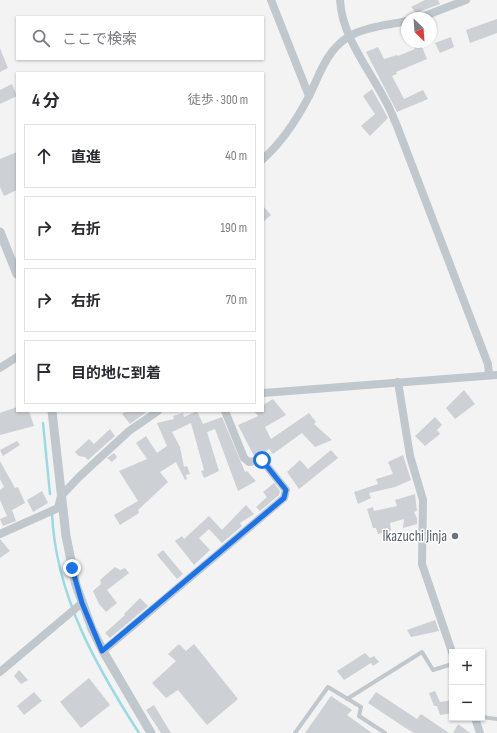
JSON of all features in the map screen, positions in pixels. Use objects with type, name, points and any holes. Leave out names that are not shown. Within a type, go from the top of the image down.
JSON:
[{"type":"street","points":[[271,0],[309,96]]},
{"type":"street","points":[[264,393],[493,375],[386,102],[349,36],[342,18],[340,0]]},
{"type":"street","points":[[435,12],[466,0]]},
{"type":"street","points":[[264,158],[287,134],[309,96],[321,68],[329,54],[349,36],[401,23]]},
{"type":"street","points":[[0,232],[16,272]]},
{"type":"street","points":[[0,368],[16,358]]},
{"type":"street","points":[[398,382],[410,456],[423,500],[422,564],[451,649]]},
{"type":"street","points":[[52,412],[61,496],[76,608],[151,733]]},
{"type":"street","points":[[0,534],[58,508],[61,496],[129,431],[157,412]]},
{"type":"street","points":[[102,651],[284,498],[286,490],[262,460],[249,462],[244,458],[225,412]]},
{"type":"street","points":[[0,672],[76,608]]},
{"type":"street","points":[[476,721],[480,733]]},
{"type":"lane","points":[[347,699],[422,652],[434,670],[449,665]]},
{"type":"lane","points":[[295,733],[328,687],[361,707],[359,716],[385,733]]},
{"type":"lane","points":[[485,717],[497,719]]},
{"type":"building","points":[[425,0],[438,0],[440,4],[419,12],[415,12],[411,7]]},
{"type":"building","points":[[497,19],[497,33],[470,43],[466,30]]},
{"type":"building","points":[[451,37],[454,47],[440,53],[437,47],[437,42]]},
{"type":"building","points":[[378,47],[384,59],[398,56],[415,49],[422,48],[427,59],[396,72],[397,74],[392,76],[404,99],[423,90],[428,99],[397,112],[366,52]]},
{"type":"building","points":[[0,48],[8,68],[0,72]]},
{"type":"building","points":[[12,84],[16,96],[0,104],[0,90]]},
{"type":"building","points":[[372,89],[388,118],[370,136],[361,126],[375,114],[363,96]]},
{"type":"building","points":[[16,152],[16,190],[4,196],[0,187],[0,159]]},
{"type":"building","points":[[264,207],[271,215],[264,221]]},
{"type":"building","points":[[464,390],[475,404],[455,419],[446,408]]},
{"type":"building","points":[[273,399],[286,415],[265,427],[271,439],[309,413],[316,422],[314,424],[332,440],[315,447],[302,433],[273,454],[269,449],[261,455],[254,456],[238,425],[258,416],[255,412],[264,412],[264,404]]},
{"type":"building","points":[[16,407],[16,412],[29,412],[34,426],[0,435],[0,413]]},
{"type":"building","points":[[125,412],[147,412],[130,424],[122,414]]},
{"type":"building","points":[[197,412],[203,424],[222,417],[245,472],[247,471],[256,481],[238,491],[215,429],[207,432],[219,471],[204,478],[201,471],[204,470],[191,423],[172,432],[180,447],[184,467],[187,466],[190,474],[186,475],[187,479],[185,480],[176,462],[160,472],[168,482],[138,510],[139,513],[120,525],[114,515],[138,501],[119,471],[147,459],[136,443],[146,436],[157,453],[167,446],[157,423],[174,419],[173,416],[183,413],[184,417]]},
{"type":"building","points":[[435,417],[442,425],[437,430],[440,434],[425,446],[415,436]]},
{"type":"building","points":[[110,429],[115,436],[88,460],[85,457],[79,456],[75,452],[89,439],[94,444]]},
{"type":"building","points":[[17,441],[20,445],[3,456],[0,450]]},
{"type":"building","points":[[331,450],[338,458],[299,489],[287,472],[300,460],[308,469]]},
{"type":"building","points":[[114,453],[117,457],[112,462],[107,458]]},
{"type":"building","points":[[403,455],[411,480],[395,487],[369,493],[371,498],[358,504],[354,492],[378,484],[376,479],[393,474],[388,462]]},
{"type":"building","points":[[0,461],[15,488],[18,487],[25,503],[12,510],[16,521],[3,526],[0,519],[7,516],[0,500],[0,490],[4,487],[0,479]]},
{"type":"building","points":[[274,483],[280,491],[279,495],[260,511],[256,507],[267,497],[263,492]]},
{"type":"building","points":[[42,491],[48,503],[33,512],[27,500]]},
{"type":"building","points":[[415,494],[417,511],[414,512],[417,518],[417,524],[403,528],[404,519],[390,523],[391,531],[378,534],[376,528],[373,528],[367,509],[373,507],[374,511],[397,506],[395,500]]},
{"type":"building","points":[[246,505],[254,514],[240,523],[242,526],[222,543],[209,529],[199,538],[210,550],[194,565],[175,541],[182,536],[184,539],[209,516],[222,530]]},
{"type":"building","points":[[0,539],[10,551],[0,558]]},
{"type":"building","points":[[163,550],[183,574],[177,579],[157,555]]},
{"type":"building","points":[[115,567],[120,570],[125,568],[129,573],[107,590],[117,603],[106,612],[99,604],[93,591],[101,584],[100,580]]},
{"type":"building","points":[[140,598],[148,606],[110,638],[105,633],[125,615],[124,614]]},
{"type":"building","points":[[435,620],[439,631],[411,637],[407,630]]},
{"type":"building","points":[[179,644],[186,651],[194,644],[238,699],[207,725],[178,690],[166,698],[152,683],[176,661],[168,654]]},
{"type":"building","points":[[365,653],[370,658],[374,656],[379,662],[373,666],[371,663],[344,680],[337,671]]},
{"type":"building","points":[[19,670],[28,680],[21,684],[14,676]]},
{"type":"building","points":[[89,678],[110,705],[81,728],[60,702]]},
{"type":"building","points":[[435,691],[440,702],[449,700],[449,714],[440,715],[437,706],[434,706],[429,693]]},
{"type":"building","points":[[34,692],[42,701],[24,715],[17,706]]},
{"type":"building","points":[[376,692],[417,719],[421,714],[449,733],[414,733],[368,703]]},
{"type":"building","points":[[331,696],[352,710],[347,715],[372,733],[305,733]]},
{"type":"building","points":[[154,705],[171,733],[161,733],[146,710]]},
{"type":"building","points":[[458,724],[470,733],[453,733]]},
{"type":"waterway","points":[[43,423],[50,494]]},
{"type":"waterway","points":[[52,514],[55,544],[61,573],[70,602],[94,656],[139,733]]},
{"type":"place","name":"Ikazuchi Jinja","points":[[455,536]]},
{"type":"route","points":[[72,568],[82,603],[102,651],[284,498],[286,490],[262,460]]}]
